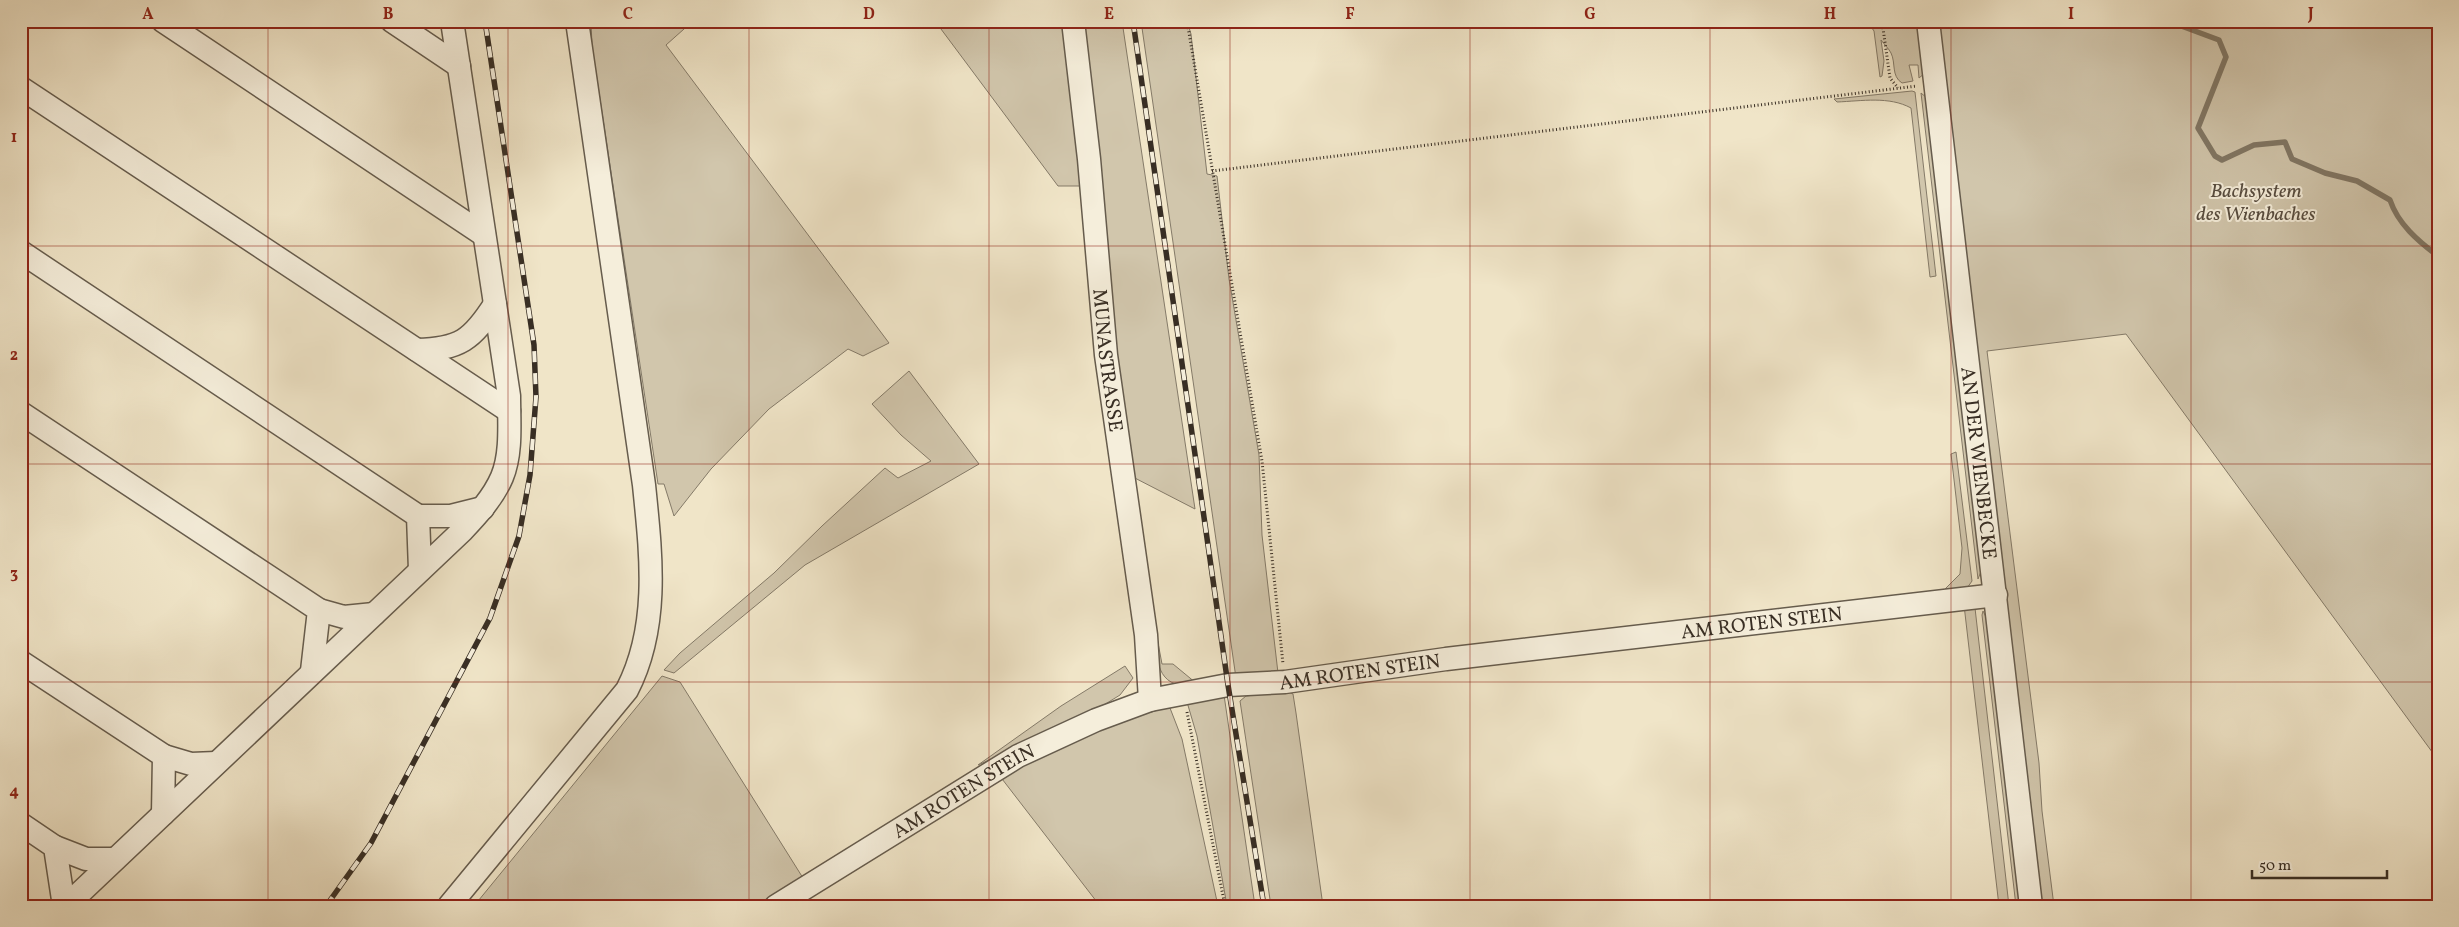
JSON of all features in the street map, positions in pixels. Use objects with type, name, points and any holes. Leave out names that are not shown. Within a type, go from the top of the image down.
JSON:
[{"type":"street","points":[[163,21],[484,235]]},
{"type":"street","points":[[392,21],[459,66]]},
{"type":"street","points":[[65,906],[420,570],[483,508],[502,477],[508,452],[509,411],[495,304],[452,21]]},
{"type":"street","points":[[449,906],[627,690],[636,672],[650,607],[652,555],[644,485],[578,21]]},
{"type":"street","name":"MUNASTRASSE","points":[[1073,21],[1089,159],[1106,355],[1146,635],[1150,700]]},
{"type":"street","name":"AN DER WIENBECKE","points":[[1928,21],[2031,906]]},
{"type":"street","points":[[21,88],[509,411]]},
{"type":"street","points":[[21,252],[418,516],[451,516],[483,508]]},
{"type":"street","points":[[417,350],[442,350],[461,342],[480,328],[495,304]]},
{"type":"street","points":[[21,413],[318,610],[344,617],[374,614]]},
{"type":"street","points":[[418,516],[420,570]]},
{"type":"street","name":"AM ROTEN STEIN","points":[[776,906],[1018,756],[1096,720],[1150,700],[1181,692],[1228,685],[1285,682],[1446,659],[1996,595]]},
{"type":"street","points":[[312,671],[318,610]]},
{"type":"street","points":[[21,662],[164,756],[191,764],[216,763]]},
{"type":"street","points":[[162,814],[164,756]]},
{"type":"street","points":[[21,824],[55,847],[86,860],[115,859]]},
{"type":"street","points":[[55,847],[65,906]]},
{"type":"path","points":[[1187,21],[1262,461],[1285,682]]},
{"type":"path","points":[[1882,21],[1890,78],[1898,88]]},
{"type":"path","points":[[1212,171],[1935,83]]},
{"type":"path","points":[[1181,692],[1192,732],[1224,906]]},
{"type":"green space","points":[[591,21],[693,21],[666,45],[889,343],[863,356],[848,349],[769,409],[711,469],[674,516],[664,484],[658,484],[592,46]]},
{"type":"green space","points":[[935,21],[1069,21],[1085,186],[1058,186]]},
{"type":"green space","points":[[1077,21],[1122,21],[1195,509],[1129,475]]},
{"type":"green space","points":[[1141,21],[1187,21],[1191,34],[1207,174],[1217,176],[1229,279],[1259,455],[1262,535],[1278,673],[1236,678]]},
{"type":"green space","name":"Bachsystem des Wienbaches","points":[[1867,21],[2438,21],[2438,760],[2126,334],[1987,351],[2039,763],[2042,811],[2054,906],[2042,906],[1953,142],[1925,73],[1919,78],[1918,65],[1909,65],[1913,81],[1902,83],[1896,77],[1891,53],[1881,40],[1884,61],[1882,76],[1880,77],[1874,31]]},
{"type":"green space","points":[[1915,92],[1936,276],[1930,277],[1911,108],[1894,102],[1866,100],[1837,102],[1834,99]]},
{"type":"green space","points":[[1921,93],[1927,98],[1982,569],[1978,579]]},
{"type":"green space","points":[[909,371],[979,464],[805,565],[674,673],[664,670],[680,653],[774,573],[885,468],[898,478],[931,461],[901,435],[872,404]]},
{"type":"green space","points":[[1956,452],[1972,581],[1965,591],[1944,590],[1960,574],[1962,548],[1951,454]]},
{"type":"green space","points":[[1964,605],[1975,608],[2009,906],[1999,906]]},
{"type":"green space","points":[[1983,611],[1987,619],[2022,906],[2016,906]]},
{"type":"green space","points":[[1155,627],[1162,664],[1173,664],[1196,683],[1180,685],[1171,682],[1165,677],[1160,670],[1156,653]]},
{"type":"green space","points":[[1125,666],[1133,678],[1120,695],[1081,719],[978,765],[1061,706]]},
{"type":"green space","points":[[662,676],[680,682],[803,878],[758,906],[474,906]]},
{"type":"green space","points":[[1287,691],[1293,694],[1323,906],[1271,906],[1240,701],[1246,696]]},
{"type":"green space","points":[[1224,695],[1255,906],[1227,906],[1197,736],[1187,702]]},
{"type":"green space","points":[[1161,705],[1170,708],[1182,739],[1218,906],[1100,906],[999,775],[1038,754]]},
{"type":"waterway","points":[[2168,21],[2219,40],[2226,57],[2198,128],[2215,156],[2222,160],[2254,145],[2285,142],[2292,159],[2325,173],[2357,181],[2390,200],[2403,224],[2416,238],[2438,256]]},
{"type":"railway","points":[[326,906],[371,843],[490,618],[519,536],[530,475],[536,397],[534,345],[485,21]]},
{"type":"railway","points":[[1133,21],[1228,685],[1264,906]]}]
